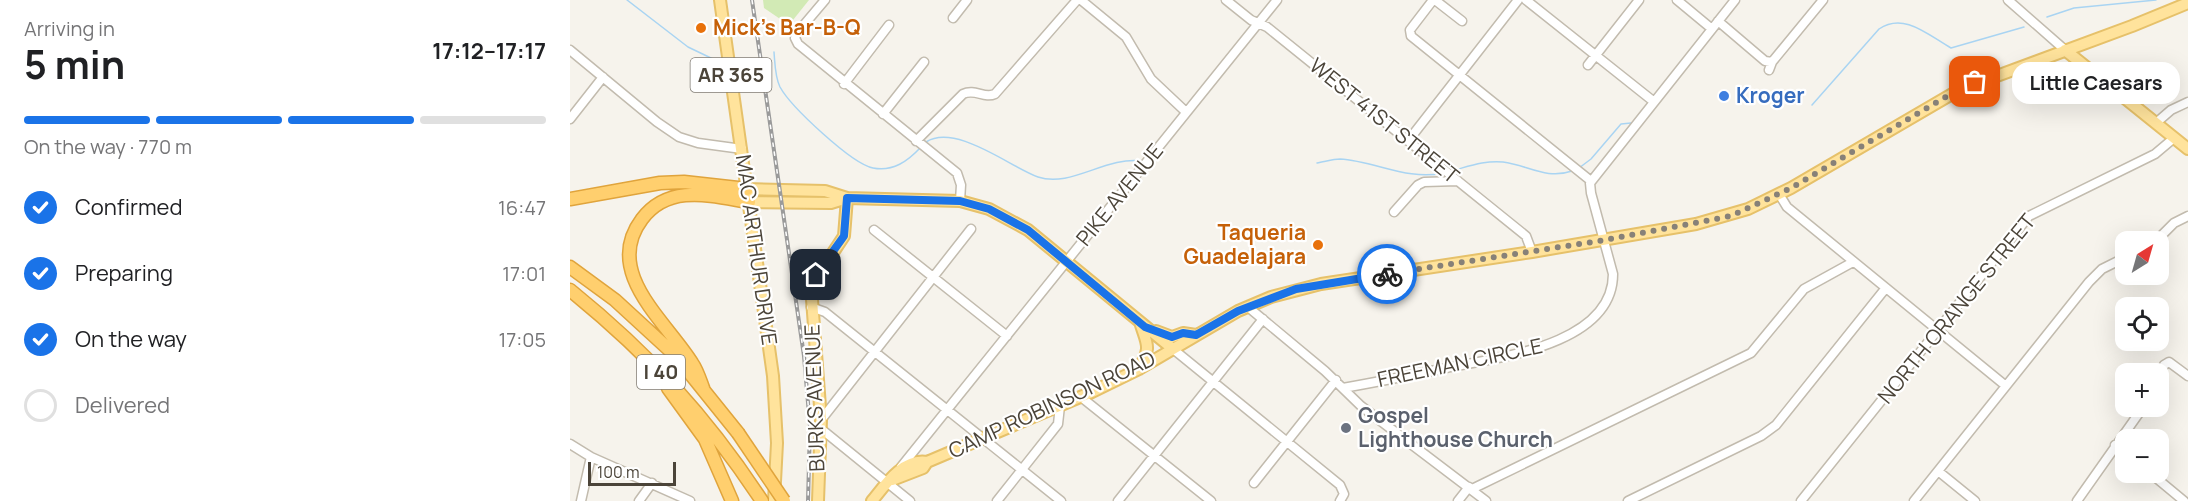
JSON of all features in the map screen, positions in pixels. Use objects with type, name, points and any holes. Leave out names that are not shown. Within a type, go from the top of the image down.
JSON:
[{"type":"highway","points":[[570,199],[660,183],[684,182],[747,189]]},
{"type":"highway","points":[[704,388],[692,363],[641,295],[633,277],[629,258],[633,233],[654,207],[683,194],[749,202]]},
{"type":"highway","name":"I 40","points":[[570,267],[615,300],[658,339],[704,388],[784,501]]},
{"type":"highway","name":"I 40","points":[[570,290],[645,355],[686,397],[740,467],[762,501]]},
{"type":"highway","points":[[645,355],[705,439],[732,501]]},
{"type":"main road","name":"MAC ARTHUR DRIVE","points":[[720,0],[775,398],[777,443],[774,501]]},
{"type":"main road","name":"CAMP ROBINSON ROAD","points":[[901,468],[921,461],[927,462],[1081,397],[1138,369],[1248,306],[1271,297],[1308,286],[1605,240],[1713,220],[1748,209],[1779,194],[1958,90],[2188,3]]},
{"type":"main road","points":[[2065,50],[2188,149]]},
{"type":"main road","points":[[747,189],[825,191],[847,198],[960,201],[989,209],[1016,223],[1173,349]]},
{"type":"main road","points":[[749,202],[831,203],[847,198]]},
{"type":"main road","name":"BURKS AVENUE","points":[[818,501],[820,424],[811,307],[813,281],[844,236],[847,198]]},
{"type":"main road","points":[[1144,326],[1172,337],[1183,333],[1196,335]]},
{"type":"main road","points":[[1138,369],[1149,345],[1144,326]]},
{"type":"main road","name":"CAMP ROBINSON ROAD","points":[[890,481],[923,468],[927,462]]},
{"type":"main road","name":"PIKE AVENUE","points":[[872,501],[901,468]]},
{"type":"street","points":[[825,0],[795,38],[804,51],[957,173],[962,185],[960,201]]},
{"type":"street","points":[[953,18],[967,0]]},
{"type":"street","points":[[920,144],[963,94],[970,91],[990,96],[995,94],[1079,0],[1126,37],[1151,80],[1186,112]]},
{"type":"street","name":"WEST 41ST STREET","points":[[1226,0],[1259,23],[1526,236],[1532,252]]},
{"type":"street","name":"PIKE AVENUE","points":[[901,468],[1277,0]]},
{"type":"street","points":[[1462,21],[1434,0],[1410,32],[1591,181],[1735,0]]},
{"type":"street","points":[[1408,141],[1518,0]]},
{"type":"street","points":[[1526,0],[1653,101]]},
{"type":"street","points":[[1588,65],[1640,0]]},
{"type":"street","points":[[1677,0],[1712,28]]},
{"type":"street","points":[[1718,21],[1770,66],[1823,0]]},
{"type":"street","points":[[2008,0],[2065,50]]},
{"type":"street","points":[[844,84],[889,25]]},
{"type":"street","points":[[570,50],[679,136],[698,143],[741,149]]},
{"type":"street","points":[[883,114],[924,62]]},
{"type":"street","points":[[570,119],[603,77]]},
{"type":"street","points":[[2156,123],[2171,110],[2188,102]]},
{"type":"street","name":"NORTH ORANGE STREET","points":[[1801,501],[2029,216],[2155,154],[2174,138]]},
{"type":"street","points":[[1394,212],[1418,185],[1456,179]]},
{"type":"street","name":"FREEMAN CIRCLE","points":[[1343,388],[1520,354],[1567,335],[1601,309],[1609,297],[1613,274],[1591,193],[1591,181]]},
{"type":"street","points":[[1779,194],[1787,207],[2006,386]]},
{"type":"street","points":[[2166,231],[2174,223],[2188,216]]},
{"type":"street","points":[[910,501],[890,481],[820,424],[874,351],[971,229]]},
{"type":"street","points":[[874,230],[1007,336]]},
{"type":"street","points":[[1458,501],[1470,488],[1751,353],[1804,289],[1853,262]]},
{"type":"street","points":[[1914,501],[2094,276],[2115,264]]},
{"type":"street","points":[[1628,501],[1769,432],[1885,289]]},
{"type":"street","points":[[1248,306],[1336,380],[1361,406],[1486,501]]},
{"type":"street","points":[[811,307],[825,312],[1061,501]]},
{"type":"street","points":[[1118,501],[1263,319]]},
{"type":"street","points":[[1173,349],[1325,472],[1344,492],[1340,501]]},
{"type":"street","points":[[2167,363],[2188,376]]},
{"type":"street","points":[[1254,483],[1336,380]]},
{"type":"street","points":[[1081,397],[1211,501]]},
{"type":"street","points":[[997,501],[1058,424],[1060,406]]},
{"type":"street","points":[[570,444],[591,457],[690,501]]},
{"type":"street","points":[[2077,501],[2115,445]]},
{"type":"street","points":[[581,501],[591,457]]},
{"type":"street","points":[[1938,471],[1975,501]]},
{"type":"street","points":[[639,501],[652,483]]},
{"type":"street","points":[[2162,483],[2184,501]]},
{"type":"green space","points":[[763,0],[809,0],[789,25],[764,8]]},
{"type":"waterway","points":[[627,0],[688,47],[713,59]]},
{"type":"waterway","points":[[2047,17],[2074,8],[2156,0]]},
{"type":"waterway","points":[[1812,105],[1879,29],[1888,24],[1898,23],[1916,27],[1951,48],[2024,27]]},
{"type":"waterway","points":[[774,52],[777,79],[786,96],[823,134],[863,164],[880,169],[894,167],[911,157],[921,147]]},
{"type":"waterway","points":[[1579,168],[1591,159],[1621,124],[1631,123]]},
{"type":"waterway","points":[[926,142],[938,138],[952,138],[967,142],[1026,172],[1050,179],[1076,175],[1115,163],[1142,161]]},
{"type":"waterway","points":[[1317,163],[1340,159],[1404,173],[1430,175],[1443,173]]},
{"type":"waterway","points":[[1451,171],[1490,162],[1503,162],[1554,174],[1572,171]]},
{"type":"railway","points":[[752,0],[804,356],[810,426],[808,501]]},
{"type":"way so far","points":[[1387,274],[1605,240],[1731,216],[1791,188],[1975,82]]},
{"type":"place","name":"Mick's Bar-B-Q","points":[[701,28]]},
{"type":"place","name":"Little Caesars","points":[[1975,82]]},
{"type":"place","name":"Kroger","points":[[1724,96]]},
{"type":"place","name":"Taqueria Guadelajara","points":[[1318,245]]},
{"type":"place","name":"Gospel Lighthouse Church","points":[[1346,428]]},
{"type":"route","points":[[816,275],[844,236],[847,198],[960,201],[989,209],[1028,230],[1145,327],[1172,337],[1183,333],[1196,335],[1238,311],[1296,289],[1387,274]]}]
